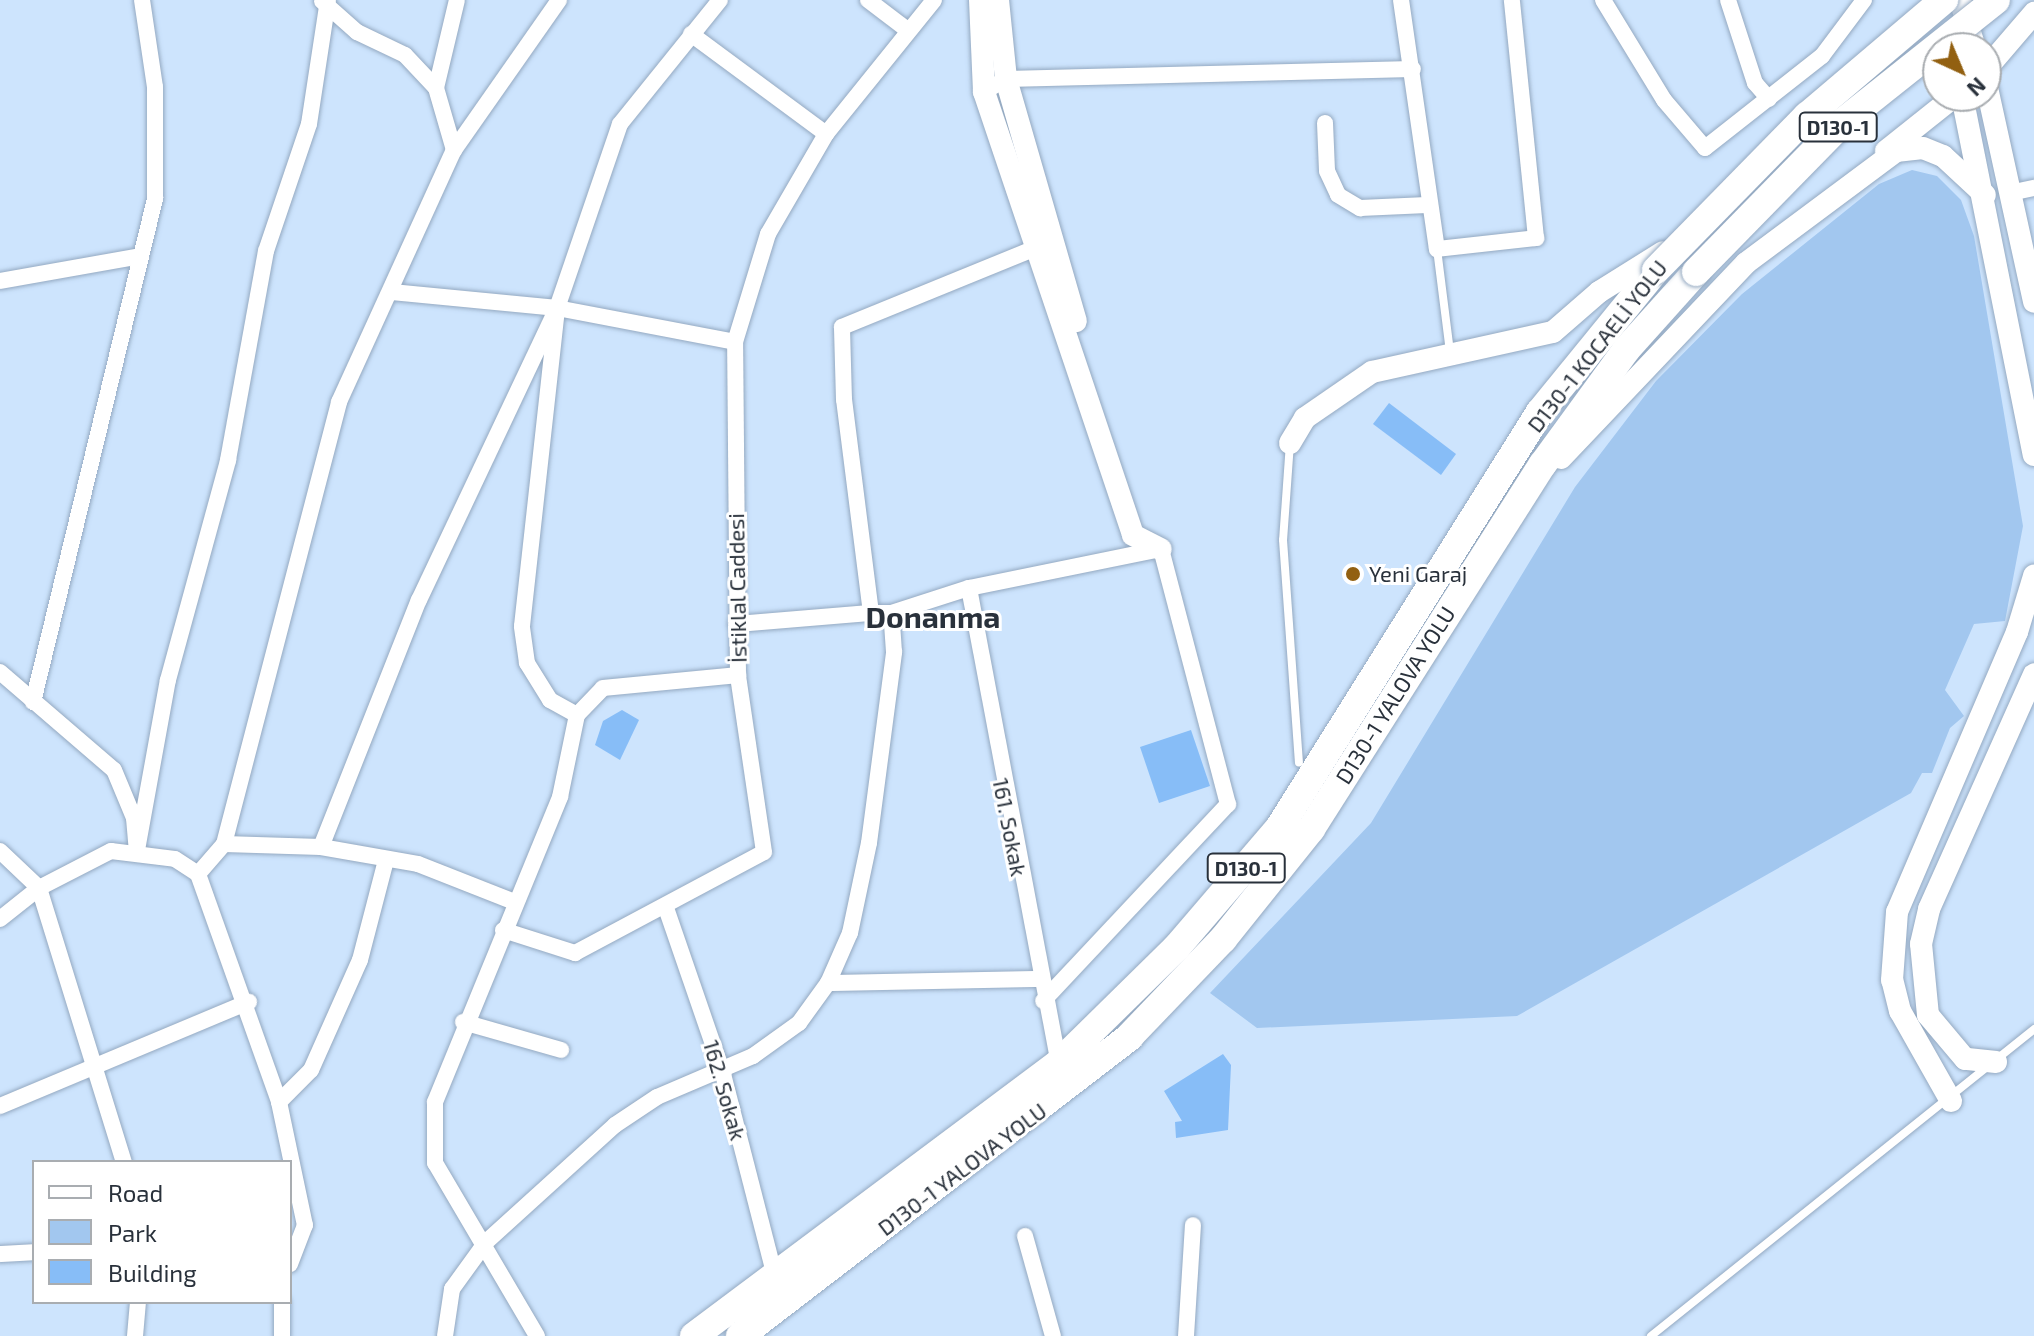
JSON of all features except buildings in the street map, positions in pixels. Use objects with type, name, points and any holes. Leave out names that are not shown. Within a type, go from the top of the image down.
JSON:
[{"type":"highway","name":"D130-1 KOCAELİ YOLU","points":[[694,1336],[1059,1063],[1177,947],[1279,828],[1540,412],[1693,229],[1807,116],[1944,0]]},
{"type":"highway","name":"D130-1 YALOVA YOLU","points":[[740,1336],[1095,1065],[1223,939],[1311,829],[1513,508],[1626,350],[1696,272],[1844,121],[1996,0]]},
{"type":"main road","points":[[980,0],[984,92],[1046,243]]},
{"type":"main road","points":[[998,0],[1006,79],[1046,243],[1101,418],[1143,538],[1161,549]]},
{"type":"main road","points":[[1930,0],[1941,32]]},
{"type":"main road","points":[[1960,0],[1970,32]]},
{"type":"main road","points":[[2002,50],[2034,13]]},
{"type":"main road","points":[[1513,508],[1746,263],[1935,112]]},
{"type":"main road","points":[[1966,112],[2032,428],[2034,455]]},
{"type":"main road","points":[[1992,112],[2034,298]]},
{"type":"main road","points":[[1830,197],[1896,151],[1923,148],[1985,195]]},
{"type":"main road","points":[[1290,443],[1305,418],[1372,372],[1553,332],[1693,229]]},
{"type":"main road","points":[[1951,1101],[1900,1011],[1892,947],[1897,912],[2034,576]]},
{"type":"main road","points":[[1996,1062],[1965,1059],[1928,1015],[1921,944],[1929,909],[2034,674]]},
{"type":"main road","points":[[1981,707],[1997,725],[2015,719]]},
{"type":"street","points":[[33,702],[155,199],[155,87],[142,0]]},
{"type":"street","points":[[436,88],[457,0]]},
{"type":"street","points":[[198,874],[224,844],[339,402],[392,292],[454,150],[559,0]]},
{"type":"street","points":[[321,847],[419,600],[557,308],[620,124],[720,0]]},
{"type":"street","points":[[868,0],[906,29]]},
{"type":"street","name":"İstiklal Caddesi","points":[[577,715],[603,688],[738,675],[735,342],[768,234],[826,134],[906,29],[934,0]]},
{"type":"street","points":[[1401,0],[1413,69],[1427,205],[1437,249],[1536,238],[1512,0]]},
{"type":"street","points":[[1603,0],[1664,100],[1705,148],[1822,56],[1864,0]]},
{"type":"street","points":[[1728,0],[1755,83],[1769,99]]},
{"type":"street","points":[[324,1],[357,32],[405,55],[436,88],[454,150]]},
{"type":"street","points":[[137,850],[168,680],[228,460],[266,251],[309,124],[324,1]]},
{"type":"street","points":[[691,34],[826,134]]},
{"type":"street","points":[[984,92],[1006,79],[1413,69]]},
{"type":"street","points":[[1325,123],[1327,171],[1338,195],[1360,208],[1427,205]]},
{"type":"street","points":[[2010,193],[2034,188]]},
{"type":"street","points":[[871,613],[844,400],[842,327],[1046,243]]},
{"type":"street","points":[[0,281],[141,256]]},
{"type":"street","points":[[392,292],[557,308],[735,342]]},
{"type":"street","points":[[537,1336],[486,1242],[435,1163],[435,1102],[463,1022],[503,930],[512,901],[560,797],[577,715],[550,700],[527,663],[522,626],[557,308]]},
{"type":"street","points":[[736,624],[891,613],[969,588],[1161,549],[1228,804],[1043,1001]]},
{"type":"street","name":"161. Sokak","points":[[969,588],[1043,1001],[1059,1063]]},
{"type":"street","points":[[445,1336],[452,1289],[486,1242],[615,1125],[657,1097],[723,1074],[799,1023],[828,983],[850,933],[869,843],[894,652],[891,613]]},
{"type":"street","points":[[0,672],[114,770],[134,818],[137,850]]},
{"type":"street","points":[[503,930],[575,953],[666,908],[764,852],[738,675]]},
{"type":"street","points":[[224,844],[321,847],[418,864],[512,901]]},
{"type":"street","points":[[0,919],[39,888],[111,851],[137,850],[198,874],[249,1002],[279,1102],[291,1160]]},
{"type":"street","points":[[0,851],[39,888],[100,1066],[124,1160]]},
{"type":"street","points":[[279,1102],[311,1070],[360,960],[386,860]]},
{"type":"street","name":"162. Sokak","points":[[666,908],[723,1074],[775,1276]]},
{"type":"street","points":[[828,983],[1039,979]]},
{"type":"street","points":[[0,1106],[249,1002]]},
{"type":"street","points":[[463,1022],[561,1050]]},
{"type":"street","points":[[292,1164],[305,1225],[292,1259]]},
{"type":"street","points":[[1186,1336],[1193,1225]]},
{"type":"street","points":[[1025,1236],[1053,1336]]},
{"type":"street","points":[[0,1254],[32,1252]]},
{"type":"street","points":[[135,1336],[138,1304]]},
{"type":"street","points":[[282,1304],[282,1336]]},
{"type":"lane","points":[[1437,249],[1451,356]]},
{"type":"lane","points":[[1290,443],[1283,540],[1299,762]]},
{"type":"lane","points":[[1651,1336],[1951,1101],[2034,1029]]},
{"type":"green space","points":[[1912,170],[1937,176],[1961,200],[1974,236],[2023,526],[2005,621],[1974,624],[1945,690],[1964,716],[1950,728],[1932,773],[1922,773],[1911,793],[1517,1016],[1257,1028],[1210,993],[1371,823],[1575,487],[1656,381],[1742,294],[1879,184]]},
{"type":"place","name":"Yeni Garaj","points":[[1353,574]]},
{"type":"district","name":"Donanma","points":[[933,616]]}]
